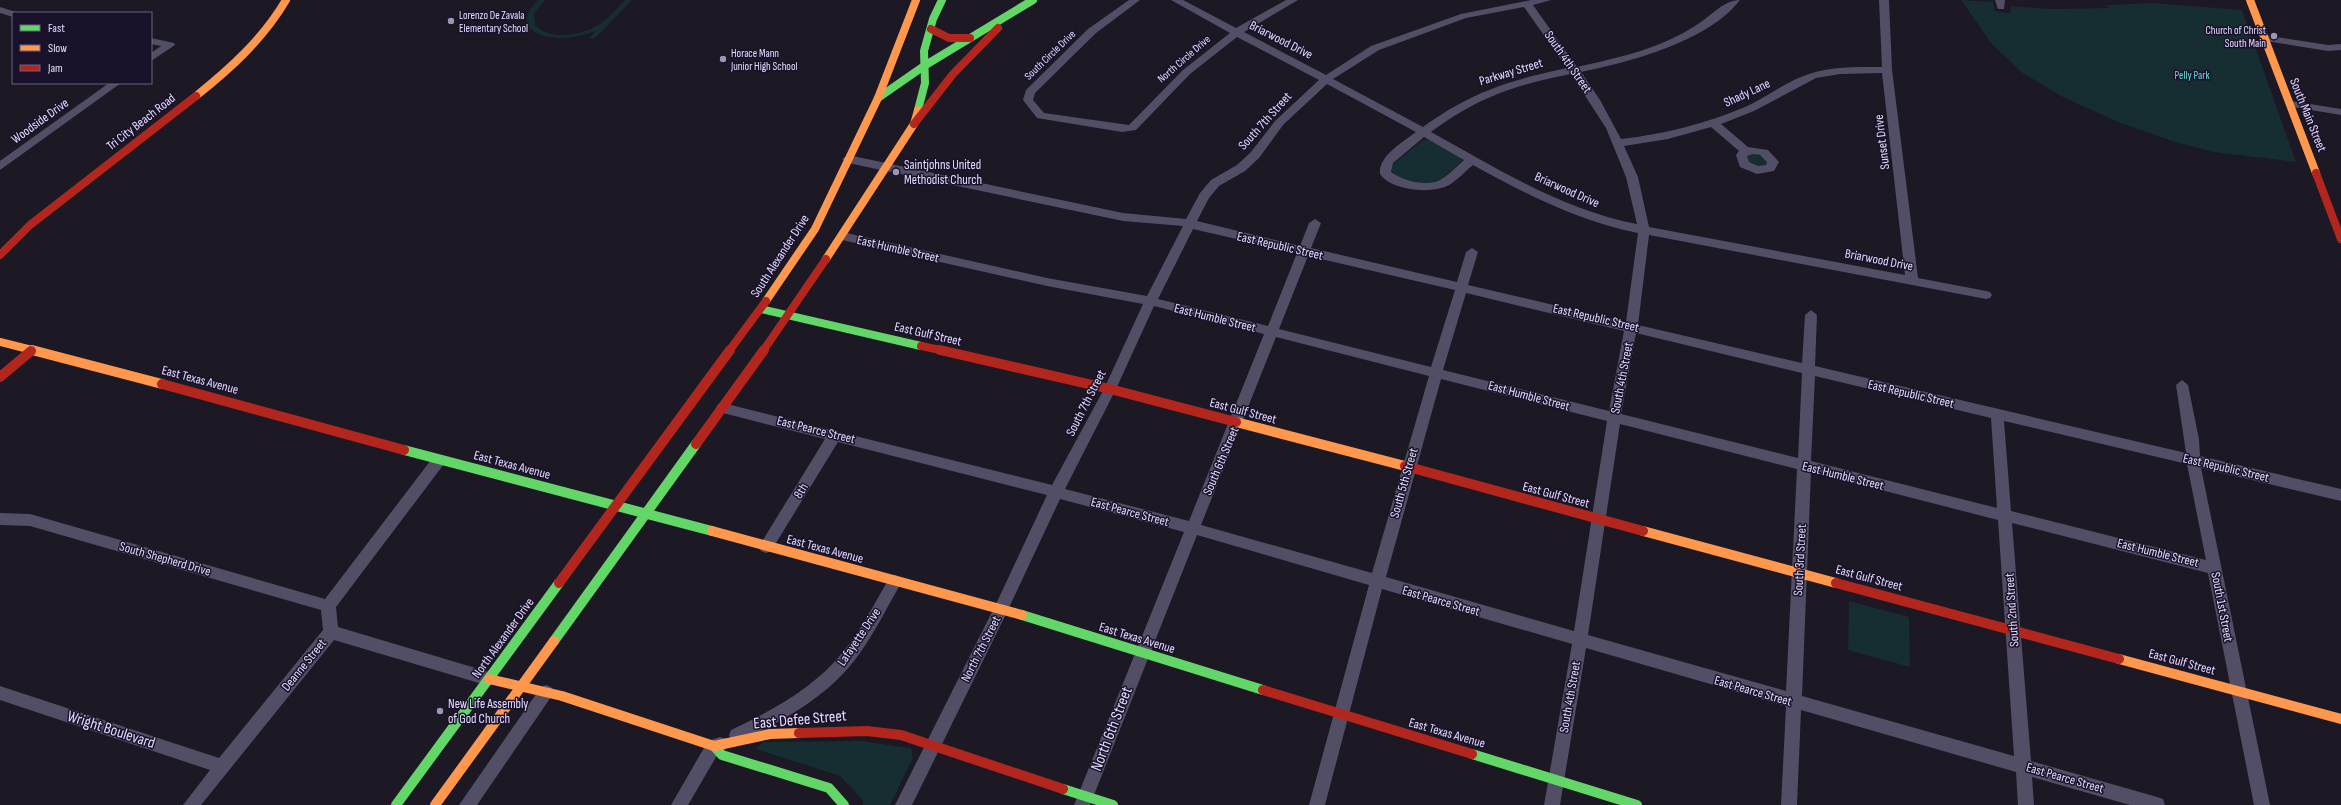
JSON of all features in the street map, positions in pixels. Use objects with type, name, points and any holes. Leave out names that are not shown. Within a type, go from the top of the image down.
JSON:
[{"type":"main road","name":"Tri City Beach Road","points":[[0,255],[30,225],[243,57],[274,23],[286,0]]},
{"type":"main road","points":[[878,98],[916,0]]},
{"type":"main road","points":[[914,124],[925,83],[924,51],[942,0]]},
{"type":"main road","name":"South Alexander Drive","points":[[617,505],[761,309],[815,229],[878,98],[924,66],[1033,0]]},
{"type":"main road","name":"South Main Street","points":[[2250,0],[2337,219],[2341,239]]},
{"type":"main road","name":"South Alexander Drive","points":[[645,513],[789,316],[914,124],[953,74],[1012,13]]},
{"type":"main road","points":[[931,29],[940,36],[946,38],[970,38]]},
{"type":"main road","name":"East Gulf Street","points":[[761,309],[1110,389],[1408,467],[1598,520],[2341,719]]},
{"type":"main road","name":"East Texas Avenue","points":[[1,341],[31,351],[190,391],[439,460],[617,505],[766,547],[1001,609],[1339,715],[1556,779],[1637,805]]},
{"type":"main road","points":[[0,377],[31,351]]},
{"type":"main road","name":"North Alexander Drive","points":[[396,805],[617,505]]},
{"type":"main road","points":[[435,805],[490,731],[520,685],[645,513]]},
{"type":"main road","name":"East Defee Street","points":[[489,679],[546,692],[714,746],[770,734],[862,730],[919,739],[932,746],[1084,801],[1113,805]]},
{"type":"main road","points":[[714,746],[722,755],[829,788],[844,805]]},
{"type":"street","name":"South Circle Drive","points":[[1094,125],[1041,116],[1028,100],[1030,92],[1092,31],[1135,0]]},
{"type":"street","name":"Briarwood Drive","points":[[1176,0],[1326,79],[1472,159],[1563,206],[1614,224],[1986,295]]},
{"type":"street","name":"North Circle Drive","points":[[1094,125],[1122,129],[1132,128],[1171,85],[1196,62],[1235,32],[1270,11],[1293,0]]},
{"type":"street","name":"South 7th Street","points":[[1056,492],[1110,389],[1150,302],[1192,224],[1204,196],[1215,183],[1241,168],[1255,155],[1279,123],[1326,79],[1375,48],[1464,16],[1546,0]]},
{"type":"street","name":"Parkway Street","points":[[1472,159],[1436,187],[1399,182],[1391,179],[1386,174],[1385,168],[1388,161],[1422,132],[1480,96],[1529,79],[1634,57],[1679,39],[1708,23],[1735,0]]},
{"type":"street","name":"Sunset Drive","points":[[1884,0],[1887,70],[1912,281]]},
{"type":"street","name":"South 4th Street","points":[[1527,4],[1595,100],[1618,143],[1632,177],[1644,230],[1631,327],[1614,418],[1580,640],[1552,805]]},
{"type":"street","points":[[0,10],[12,14]]},
{"type":"street","points":[[2264,38],[2328,48],[2341,47]]},
{"type":"street","points":[[152,41],[170,45],[152,57]]},
{"type":"street","name":"Shady Lane","points":[[1618,143],[1647,140],[1713,123],[1751,108],[1799,81],[1813,76],[1830,72],[1887,70]]},
{"type":"street","name":"Woodside Drive","points":[[0,166],[115,84]]},
{"type":"street","points":[[2291,104],[2341,112]]},
{"type":"street","points":[[1713,123],[1746,151]]},
{"type":"street","name":"East Republic Street","points":[[848,159],[1123,217],[1169,220],[1192,224],[1304,252],[1461,286],[1808,370],[2341,495]]},
{"type":"street","name":"South 6th Street","points":[[1141,653],[1237,423],[1315,223]]},
{"type":"street","name":"East Humble Street","points":[[842,236],[1047,282],[1126,295],[1804,466],[2005,514],[2214,568]]},
{"type":"street","name":"South 5th Street","points":[[1316,805],[1339,715],[1408,467],[1472,252]]},
{"type":"street","name":"South 3rd Street","points":[[1789,805],[1811,315]]},
{"type":"street","name":"South 1st Street","points":[[2182,385],[2192,439],[2193,460],[2262,805]]},
{"type":"street","name":"East Pearce Street","points":[[723,408],[835,435],[1192,528],[1793,702],[2023,766],[2156,805]]},
{"type":"street","name":"South 2nd Street","points":[[1997,414],[2026,805]]},
{"type":"street","name":"8th","points":[[766,547],[835,435]]},
{"type":"street","points":[[328,606],[439,460]]},
{"type":"street","name":"North 7th Street","points":[[903,805],[1001,609],[1056,492]]},
{"type":"street","name":"South Shepherd Drive","points":[[0,518],[30,520],[328,606]]},
{"type":"street","name":"Lafayette Drive","points":[[714,746],[766,721],[801,700],[828,679],[854,649],[895,581]]},
{"type":"street","name":"Deanne Street","points":[[191,805],[331,632],[328,606]]},
{"type":"street","points":[[331,632],[489,679]]},
{"type":"street","name":"North 6th Street","points":[[1084,801],[1141,653]]},
{"type":"street","points":[[467,805],[546,692]]},
{"type":"street","name":"Wright Boulevard","points":[[0,693],[222,766]]},
{"type":"street","points":[[679,805],[714,746]]},
{"type":"green space","points":[[538,0],[545,0],[534,13],[535,25],[550,34],[569,35],[596,27],[606,20],[625,0],[632,0],[594,39],[589,38],[596,31],[578,36],[560,38],[550,37],[535,32],[530,28],[527,22],[531,8]]},
{"type":"green space","name":"Pelly Park","points":[[1961,0],[1993,2],[1995,11],[2010,13],[2011,6],[2052,9],[2109,8],[2107,5],[2153,3],[2242,10],[2296,162],[2214,152],[2175,142],[2118,122],[2061,96],[2021,72],[1991,43]]},
{"type":"green space","points":[[1423,140],[1429,140],[1461,157],[1462,161],[1448,174],[1434,183],[1423,184],[1410,182],[1398,177],[1391,169],[1393,164]]},
{"type":"green space","points":[[1754,154],[1766,158],[1768,164],[1763,167],[1748,163],[1747,156]]},
{"type":"green space","points":[[1849,601],[1909,617],[1910,667],[1848,650]]},
{"type":"green space","points":[[860,741],[911,748],[913,758],[890,805],[863,805],[863,800],[840,776],[756,749],[763,742]]},
{"type":"traffic: fast","points":[[918,110],[925,83],[924,51],[933,19],[942,0]]},
{"type":"traffic: fast","points":[[878,98],[924,66],[1033,0]]},
{"type":"traffic: fast","points":[[761,309],[921,346]]},
{"type":"traffic: fast","points":[[554,641],[696,444]]},
{"type":"traffic: fast","points":[[404,450],[712,531]]},
{"type":"traffic: fast","points":[[396,805],[559,583]]},
{"type":"traffic: fast","points":[[1022,615],[1263,690]]},
{"type":"traffic: fast","points":[[714,746],[722,755],[829,788],[844,805]]},
{"type":"traffic: fast","points":[[1472,754],[1637,805]]},
{"type":"traffic: fast","points":[[1063,789],[1113,805]]},
{"type":"traffic: slow","points":[[196,96],[222,75],[257,41],[268,28],[286,0]]},
{"type":"traffic: slow","points":[[766,301],[815,229],[878,98],[916,0]]},
{"type":"traffic: slow","points":[[2250,0],[2316,173]]},
{"type":"traffic: slow","points":[[826,259],[914,124],[918,110]]},
{"type":"traffic: slow","points":[[0,342],[162,384]]},
{"type":"traffic: slow","points":[[1236,422],[1405,466]]},
{"type":"traffic: slow","points":[[712,531],[1022,615]]},
{"type":"traffic: slow","points":[[1643,531],[1836,583]]},
{"type":"traffic: slow","points":[[435,805],[554,641]]},
{"type":"traffic: slow","points":[[2119,659],[2341,719]]},
{"type":"traffic: slow","points":[[489,679],[562,696],[714,746],[770,734],[799,733]]},
{"type":"traffic: jam","points":[[914,124],[953,74],[998,28]]},
{"type":"traffic: jam","points":[[931,29],[949,38],[970,38]]},
{"type":"traffic: jam","points":[[0,255],[30,225],[196,96]]},
{"type":"traffic: jam","points":[[2316,173],[2341,239]]},
{"type":"traffic: jam","points":[[696,444],[789,316],[826,259]]},
{"type":"traffic: jam","points":[[559,583],[766,301]]},
{"type":"traffic: jam","points":[[921,346],[1110,389],[1236,422]]},
{"type":"traffic: jam","points":[[0,377],[31,351]]},
{"type":"traffic: jam","points":[[162,384],[404,450]]},
{"type":"traffic: jam","points":[[1405,466],[1643,531]]},
{"type":"traffic: jam","points":[[1836,583],[2119,659]]},
{"type":"traffic: jam","points":[[1263,690],[1472,754]]},
{"type":"traffic: jam","points":[[799,733],[867,731],[901,735],[917,739],[932,746],[1063,789]]},
{"type":"place","name":"Lorenzo De Zavala Elementary School","points":[[451,21]]},
{"type":"place","name":"Church of Christ South Main","points":[[2274,36]]},
{"type":"place","name":"Horace Mann Junior High School","points":[[723,59]]},
{"type":"place","name":"Saintjohns United Methodist Church","points":[[896,172]]},
{"type":"place","name":"New Life Assembly of God Church","points":[[440,711]]}]
